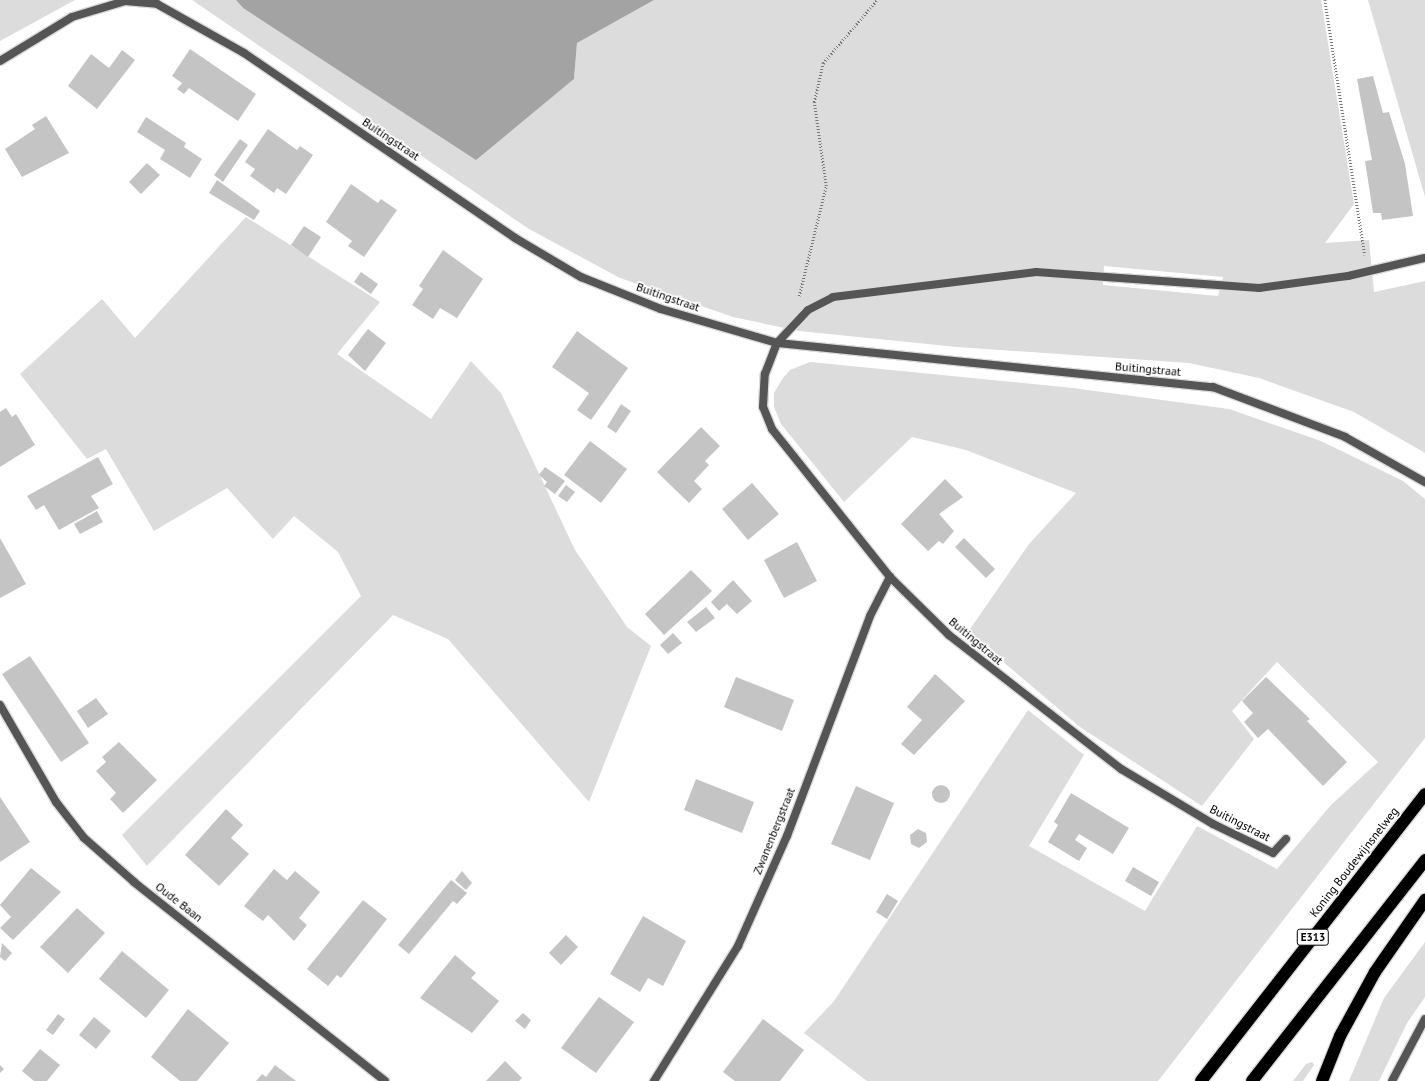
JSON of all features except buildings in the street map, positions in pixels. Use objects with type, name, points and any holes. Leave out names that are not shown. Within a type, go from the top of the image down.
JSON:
[{"type":"highway","name":"Koning Boudewijnsnelweg","points":[[1201,1081],[1425,794]]},
{"type":"highway","points":[[1252,1081],[1425,860]]},
{"type":"highway","points":[[1322,1081],[1340,1036],[1375,972],[1425,900]]},
{"type":"street","name":"Buitingstraat","points":[[0,61],[72,17],[126,1],[157,4],[196,24],[515,238],[581,278],[661,309],[777,343],[1213,388],[1345,437],[1425,482]]},
{"type":"street","points":[[777,343],[808,310],[833,297],[1036,272],[1259,288],[1368,272],[1425,258]]},
{"type":"street","name":"Buitingstraat","points":[[777,343],[765,374],[763,407],[772,429],[890,578],[955,640],[1121,769],[1213,824],[1273,853],[1286,839]]},
{"type":"street","name":"Zwanenbergstraat","points":[[654,1081],[738,946],[787,836],[870,616],[890,578]]},
{"type":"street","name":"Oude Baan","points":[[0,705],[56,802],[84,838],[134,882],[385,1081]]},
{"type":"street","points":[[1392,1081],[1425,1020]]},
{"type":"path","points":[[798,298],[826,186],[814,102],[823,63],[877,0]]},
{"type":"path","points":[[1325,0],[1368,272]]},
{"type":"shaded area","points":[[0,0],[75,0],[0,41]]},
{"type":"shaded area","points":[[192,0],[236,0],[243,8],[476,159],[574,79],[577,43],[654,0],[1321,0],[1354,204],[1325,243],[1369,240],[1374,292],[1425,281],[1425,453],[1354,412],[1259,378],[1189,363],[957,347],[799,331],[733,317],[620,278],[529,229]],"holes":[[[1104,266],[1223,277],[1218,296],[1103,285]]]},
{"type":"shaded area","points":[[236,0],[654,0],[577,43],[574,79],[476,160],[243,8]]},
{"type":"shaded area","points":[[1368,0],[1425,0],[1425,197]]},
{"type":"shaded area","points":[[246,217],[380,302],[337,354],[431,419],[471,361],[501,393],[575,550],[627,627],[651,646],[589,802],[448,639],[393,615],[147,866],[122,835],[361,596],[338,552],[294,516],[273,539],[227,488],[154,531],[106,449],[87,459],[20,374],[102,299],[135,338]]},
{"type":"shaded area","points":[[810,362],[1073,388],[1229,409],[1321,441],[1403,481],[1425,499],[1425,738],[1158,1081],[867,1081],[804,1033],[834,1001],[1028,710],[1084,755],[1029,846],[1145,911],[1197,826],[1277,869],[1331,805],[1378,762],[1277,662],[1232,711],[1254,739],[1202,806],[1080,727],[968,632],[1029,544],[1076,493],[966,450],[912,437],[844,502],[781,424],[774,407],[774,393],[783,378],[790,370]]},
{"type":"shaded area","points":[[1425,942],[1425,997],[1407,1023],[1379,1081],[1349,1081],[1384,998]]},
{"type":"shaded area","points":[[1312,1062],[1314,1065],[1303,1081],[1293,1081],[1306,1064]]}]
